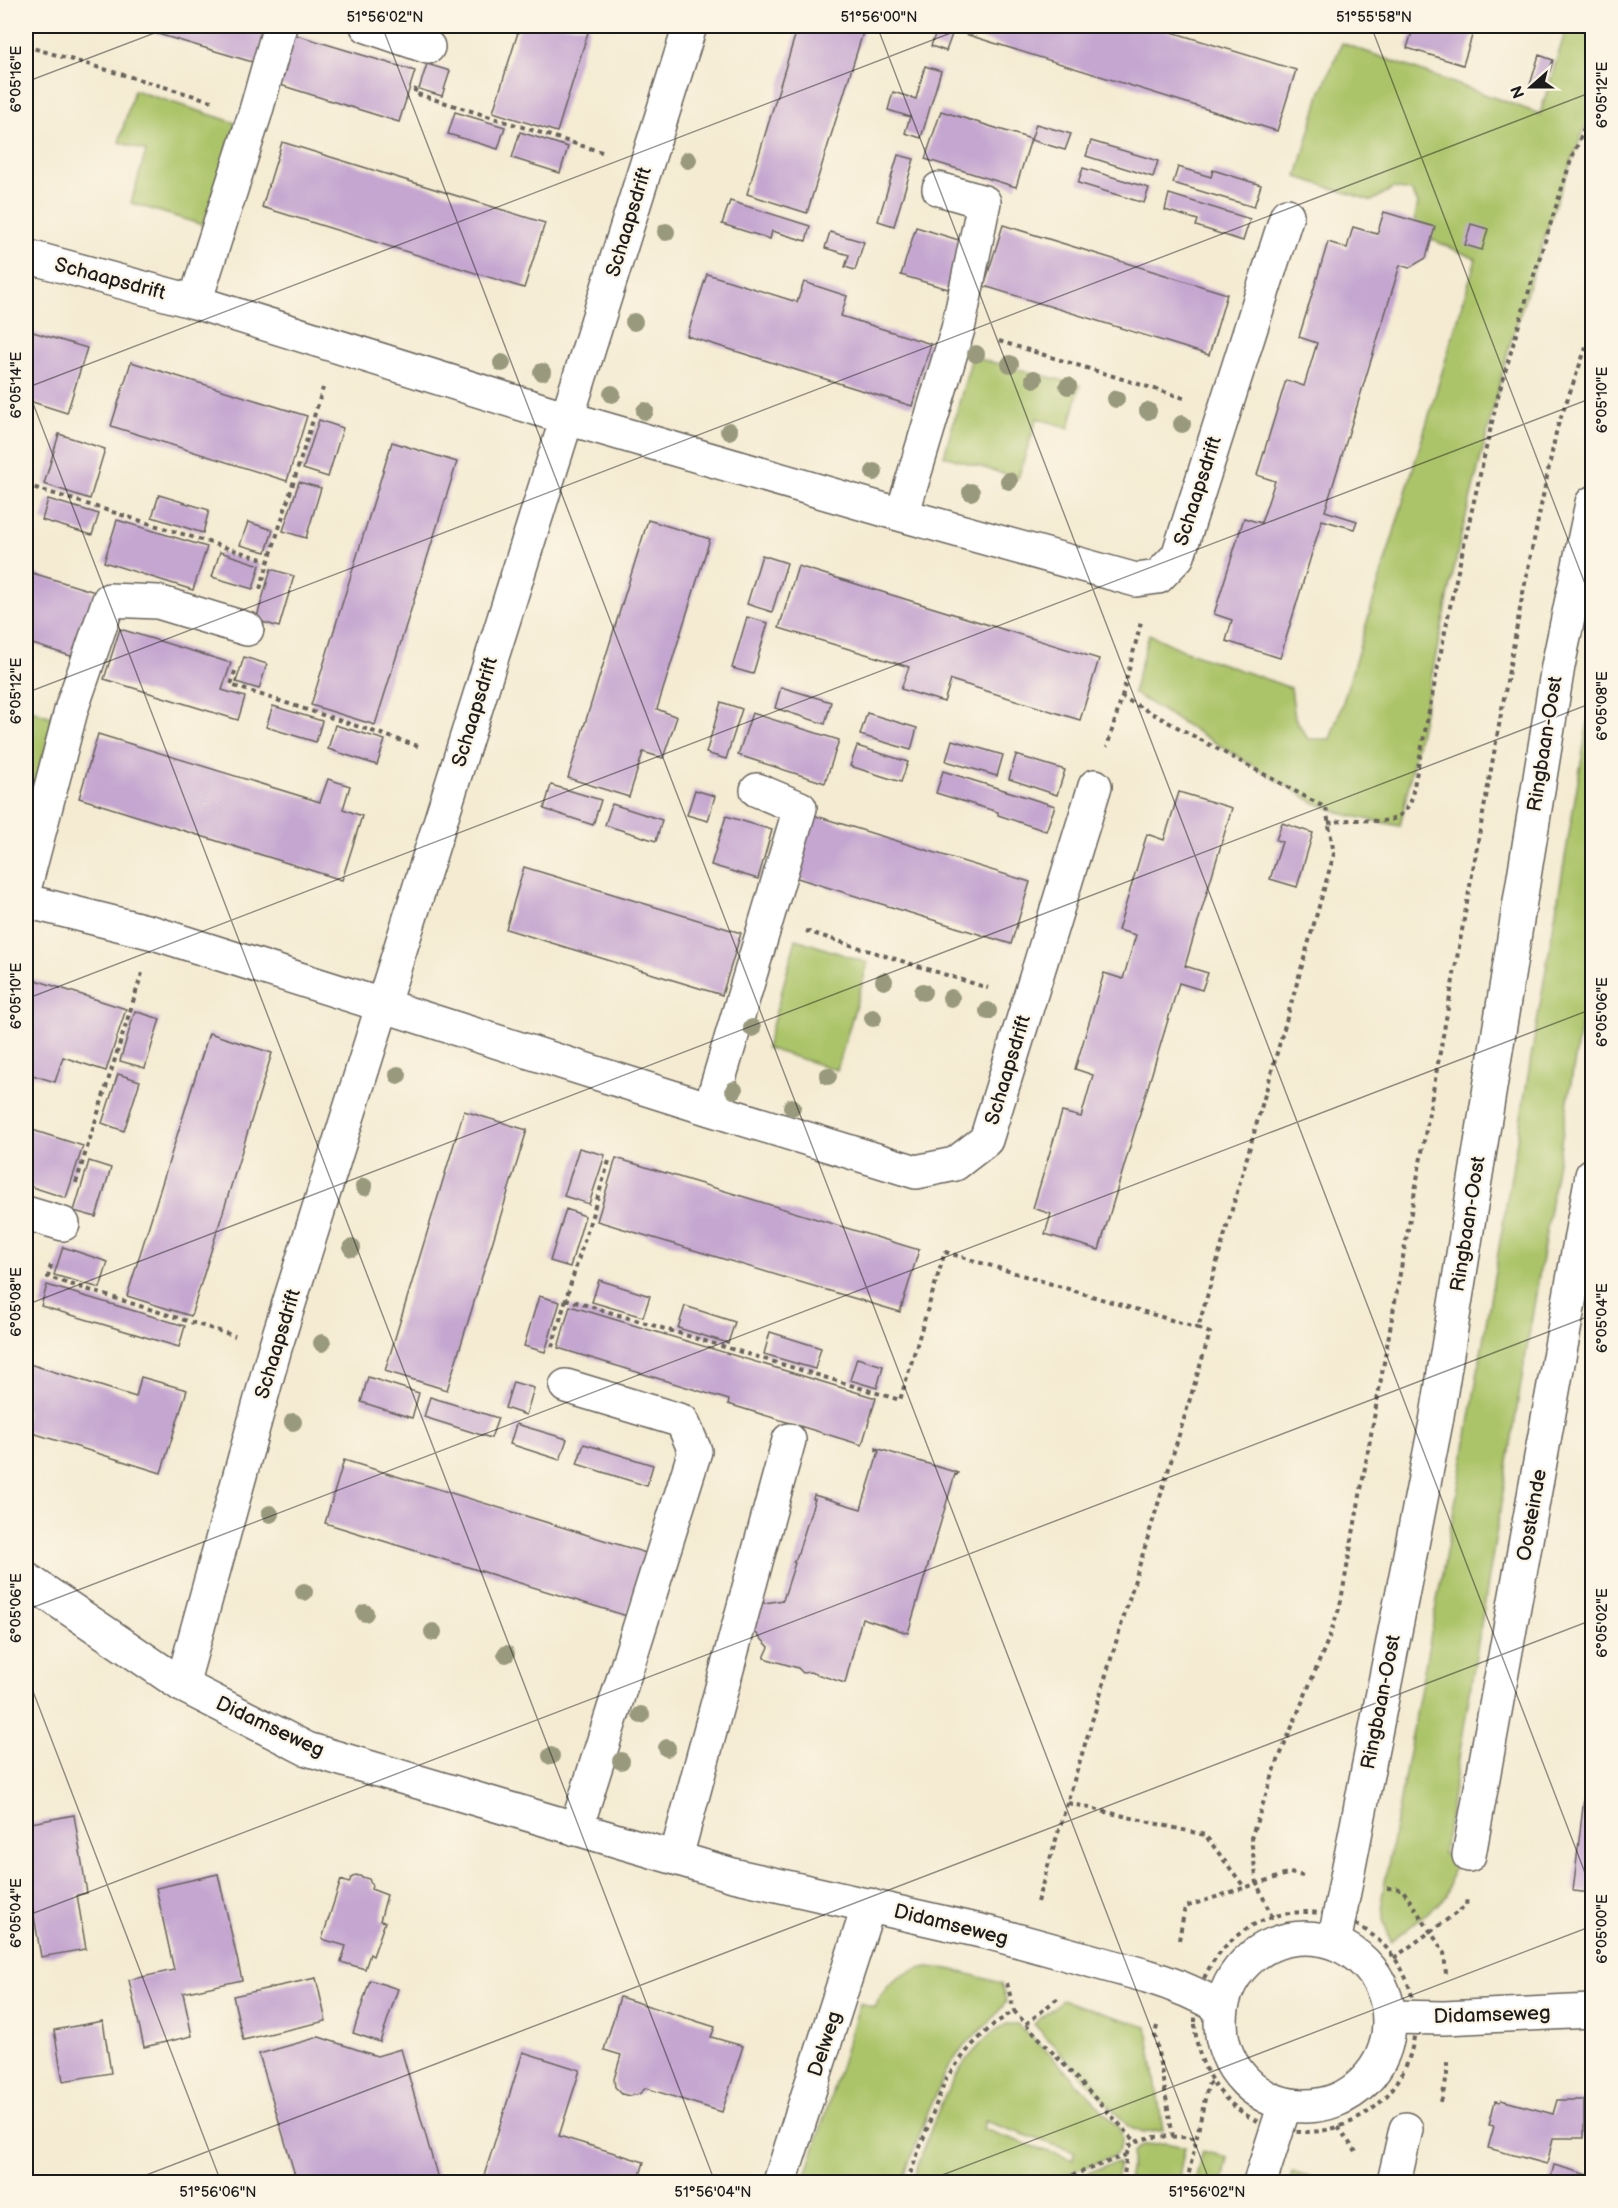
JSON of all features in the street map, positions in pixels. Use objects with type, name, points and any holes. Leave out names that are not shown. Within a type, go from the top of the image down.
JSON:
[{"type":"street","points":[[195,302],[255,114],[280,26]]},
{"type":"street","points":[[367,26],[429,47]]},
{"type":"street","name":"Schaapsdrift","points":[[182,1685],[276,1348],[690,26]]},
{"type":"street","points":[[902,515],[958,328],[984,202],[939,189]]},
{"type":"street","name":"Schaapsdrift","points":[[26,256],[195,302],[567,418],[1136,580],[1158,577],[1178,556],[1287,215]]},
{"type":"street","name":"Ringbaan-Oost","points":[[1337,1930],[1436,1422],[1558,666],[1593,503]]},
{"type":"street","points":[[26,882],[72,707],[109,600],[158,602],[247,629]]},
{"type":"street","name":"Schaapsdrift","points":[[26,902],[154,933],[916,1172],[955,1164],[986,1140],[1095,786]]},
{"type":"street","points":[[710,1109],[800,808],[757,790]]},
{"type":"street","name":"Oosteinde","points":[[1469,1855],[1579,1337],[1593,1175]]},
{"type":"street","points":[[26,1213],[63,1224]]},
{"type":"street","points":[[566,1386],[682,1420],[695,1451],[576,1829]]},
{"type":"street","points":[[676,1857],[789,1440]]},
{"type":"street","name":"Didamseweg","points":[[26,1579],[182,1685],[307,1749],[733,1875],[1028,1944],[1170,1983],[1210,2002]]},
{"type":"street","name":"Delweg","points":[[780,2182],[869,1905]]},
{"type":"street","points":[[1337,1930],[1348,1950],[1373,1972],[1386,1999],[1403,2017],[1372,2073],[1354,2091],[1326,2104],[1282,2117],[1270,2099],[1246,2083],[1229,2059],[1210,2002],[1228,1986],[1245,1962],[1257,1951],[1285,1939],[1321,1939],[1337,1930]]},
{"type":"street","name":"Didamseweg","points":[[1403,2017],[1444,2018],[1593,2012]]},
{"type":"street","points":[[1260,2182],[1282,2117]]},
{"type":"street","points":[[1394,2182],[1406,2129]]},
{"type":"path","points":[[26,46],[255,114]]},
{"type":"path","points":[[429,47],[414,93],[646,166]]},
{"type":"path","points":[[1328,823],[1351,820],[1390,822],[1406,812],[1411,801],[1452,597],[1498,396],[1567,174],[1593,109]]},
{"type":"path","points":[[958,328],[1224,411]]},
{"type":"path","points":[[1272,1917],[1257,1884],[1251,1838],[1277,1763],[1340,1606],[1522,598],[1557,428],[1593,332]]},
{"type":"path","points":[[336,347],[231,685],[460,760]]},
{"type":"path","points":[[26,485],[269,561]]},
{"type":"path","points":[[1095,786],[1122,697],[1152,578]]},
{"type":"path","points":[[1122,697],[1326,808],[1334,854],[1198,1328]]},
{"type":"path","points":[[767,919],[1029,1001]]},
{"type":"path","points":[[154,933],[48,1277],[276,1348]]},
{"type":"path","points":[[609,1161],[566,1299],[900,1400],[945,1252],[1210,1333],[1039,1896],[1028,1944]]},
{"type":"path","points":[[1068,1803],[1204,1835],[1245,1888]]},
{"type":"path","points":[[1394,1958],[1466,1905],[1470,1877],[1469,1855]]},
{"type":"path","points":[[1311,1911],[1337,1930],[1365,1929],[1387,1948],[1403,1971],[1413,1999],[1403,2017],[1416,2028],[1410,2057],[1397,2083],[1378,2105],[1354,2122],[1326,2131],[1297,2133],[1282,2117],[1269,2127],[1243,2113],[1221,2094],[1205,2070],[1197,2041],[1195,2013],[1210,2002],[1201,1985],[1214,1960],[1233,1938],[1256,1923],[1284,1913],[1311,1911]]},
{"type":"path","points":[[907,2182],[946,2078],[970,2047],[994,2024],[1014,2011],[1135,2141]]},
{"type":"path","points":[[1187,2182],[1208,2085],[1212,2081]]},
{"type":"path","points":[[1123,2182],[1128,2147],[1135,2141],[1151,2137],[1196,2138]]},
{"type":"path","points":[[1055,2182],[1127,2155]]},
{"type":"green space","points":[[1567,26],[1592,26],[1592,109],[1556,202],[1508,351],[1461,536],[1400,826],[1347,815],[1313,802],[1133,693],[1149,634],[1183,650],[1291,688],[1295,718],[1308,739],[1330,739],[1476,259],[1412,231],[1418,203],[1411,191],[1393,188],[1372,201],[1297,177],[1320,94],[1342,43],[1540,114]]},
{"type":"green space","points":[[134,90],[236,123],[203,225],[131,203],[146,151],[119,142]]},
{"type":"green space","points":[[972,357],[1080,385],[1069,428],[1037,418],[1018,478],[944,456]]},
{"type":"green space","points":[[1592,698],[1592,956],[1443,1854],[1456,1857],[1447,1895],[1391,1942],[1383,1919],[1382,1897],[1460,1477]]},
{"type":"green space","points":[[26,708],[54,718],[26,820]]},
{"type":"green space","points":[[796,939],[868,963],[837,1070],[766,1048]]},
{"type":"green space","points":[[928,1967],[950,1969],[1001,1983],[1006,2002],[990,2022],[965,2044],[948,2067],[902,2182],[804,2182],[860,2003],[875,2008],[883,1992],[896,1980],[903,1975]]},
{"type":"green space","points":[[1062,2000],[1147,2027],[1163,2130],[1143,2133],[1129,2127],[1034,2024]]},
{"type":"green space","points":[[1017,2024],[1052,2056],[1119,2128],[1122,2140],[1118,2151],[1112,2157],[1045,2182],[912,2182],[938,2110],[955,2077],[979,2046],[1003,2026]],"holes":[[[985,2121],[1074,2152],[1073,2160],[983,2129]]]},
{"type":"green space","points":[[1165,2143],[1185,2147],[1178,2182],[1128,2182],[1133,2152],[1142,2145]]},
{"type":"green space","points":[[1202,2151],[1228,2157],[1223,2182],[1195,2182]]},
{"type":"green space","points":[[1117,2162],[1119,2165],[1116,2182],[1064,2182]]},
{"type":"green space","points":[[1292,2172],[1324,2182],[1289,2182]]},
{"type":"building","points":[[131,26],[270,26],[259,64]]},
{"type":"building","points":[[437,26],[464,26],[461,33]]},
{"type":"building","points":[[520,26],[590,26],[557,132],[493,112]]},
{"type":"building","points":[[798,26],[865,26],[807,213],[747,194]]},
{"type":"building","points":[[938,26],[955,26],[946,51],[931,46]]},
{"type":"building","points":[[968,26],[1152,26],[1296,70],[1277,131],[965,34]]},
{"type":"building","points":[[1414,26],[1475,26],[1463,65],[1407,48]]},
{"type":"building","points":[[293,34],[415,71],[399,122],[277,84]]},
{"type":"building","points":[[1539,55],[1553,60],[1544,90],[1530,85]]},
{"type":"building","points":[[427,64],[450,71],[442,96],[419,89]]},
{"type":"building","points":[[925,66],[941,71],[921,138],[905,133],[910,117],[888,110],[893,92],[916,99]]},
{"type":"building","points":[[941,111],[1031,139],[1016,187],[925,159]]},
{"type":"building","points":[[455,112],[505,127],[498,149],[448,134]]},
{"type":"building","points":[[1036,124],[1071,134],[1065,150],[1031,140]]},
{"type":"building","points":[[520,132],[568,147],[560,173],[512,158]]},
{"type":"building","points":[[1091,141],[1158,161],[1153,177],[1086,156]]},
{"type":"building","points":[[282,142],[545,223],[524,288],[262,207]]},
{"type":"building","points":[[898,155],[914,159],[894,226],[878,221]]},
{"type":"building","points":[[1178,167],[1211,177],[1213,170],[1261,185],[1254,207],[1173,183]]},
{"type":"building","points":[[1083,168],[1149,188],[1144,203],[1078,183]]},
{"type":"building","points":[[1169,194],[1250,219],[1243,241],[1196,226],[1198,220],[1165,210]]},
{"type":"building","points":[[730,201],[810,226],[806,241],[772,231],[770,239],[722,224]]},
{"type":"building","points":[[1384,212],[1435,227],[1426,258],[1409,268],[1400,265],[1325,511],[1357,521],[1354,529],[1322,520],[1280,658],[1226,641],[1232,620],[1214,614],[1244,518],[1261,523],[1275,481],[1257,475],[1286,380],[1304,386],[1317,343],[1299,337],[1328,242],[1347,248],[1353,227],[1377,234]]},
{"type":"building","points":[[1471,224],[1488,229],[1482,250],[1465,245]]},
{"type":"building","points":[[1003,225],[1227,294],[1209,355],[984,286]]},
{"type":"building","points":[[916,227],[962,241],[948,289],[901,275]]},
{"type":"building","points":[[830,232],[864,242],[855,270],[845,267],[849,255],[825,248]]},
{"type":"building","points":[[707,274],[797,302],[804,282],[847,296],[841,316],[931,344],[912,406],[687,336]]},
{"type":"building","points":[[26,330],[87,348],[67,413],[26,400]]},
{"type":"building","points":[[131,362],[307,416],[287,481],[111,426]]},
{"type":"building","points":[[319,420],[343,428],[328,477],[303,469]]},
{"type":"building","points":[[59,434],[105,449],[90,499],[44,484]]},
{"type":"building","points":[[392,442],[457,462],[375,725],[311,705]]},
{"type":"building","points":[[299,482],[321,488],[306,538],[283,531]]},
{"type":"building","points":[[159,495],[209,510],[203,533],[152,517]]},
{"type":"building","points":[[48,499],[99,514],[92,535],[42,520]]},
{"type":"building","points":[[117,520],[207,547],[193,590],[104,562]]},
{"type":"building","points":[[648,520],[710,539],[657,709],[677,717],[663,758],[643,752],[629,797],[568,778]]},
{"type":"building","points":[[248,522],[273,530],[266,552],[240,545]]},
{"type":"building","points":[[220,552],[260,565],[253,589],[212,577]]},
{"type":"building","points":[[762,555],[787,563],[772,612],[747,604]]},
{"type":"building","points":[[798,566],[1099,659],[1080,720],[951,680],[944,702],[901,689],[909,667],[779,628]]},
{"type":"building","points":[[271,569],[294,576],[279,627],[256,620]]},
{"type":"building","points":[[26,571],[95,592],[74,657],[26,642]]},
{"type":"building","points":[[747,617],[768,623],[753,674],[732,668]]},
{"type":"building","points":[[120,629],[231,663],[222,690],[245,697],[238,720],[104,679]]},
{"type":"building","points":[[244,657],[267,664],[259,689],[236,682]]},
{"type":"building","points":[[781,687],[831,702],[825,724],[775,708]]},
{"type":"building","points":[[721,702],[742,709],[726,759],[706,753]]},
{"type":"building","points":[[273,706],[322,721],[316,742],[266,727]]},
{"type":"building","points":[[752,713],[839,740],[825,783],[738,755]]},
{"type":"building","points":[[867,713],[917,728],[911,750],[860,735]]},
{"type":"building","points":[[335,725],[385,740],[377,765],[328,749]]},
{"type":"building","points":[[98,734],[320,802],[328,779],[350,786],[343,809],[362,816],[342,880],[79,798]]},
{"type":"building","points":[[952,740],[1003,755],[997,776],[946,761]]},
{"type":"building","points":[[857,746],[908,762],[901,782],[850,766]]},
{"type":"building","points":[[1016,755],[1065,770],[1057,795],[1009,779]]},
{"type":"building","points":[[943,771],[1055,806],[1046,831],[998,815],[998,812],[936,793]]},
{"type":"building","points":[[551,785],[601,800],[593,825],[544,809]]},
{"type":"building","points":[[695,790],[715,796],[708,821],[687,815]]},
{"type":"building","points":[[1179,792],[1232,808],[1185,966],[1208,973],[1202,990],[1179,983],[1099,1250],[1045,1234],[1051,1214],[1033,1208],[1062,1112],[1081,1117],[1093,1075],[1075,1069],[1104,973],[1123,979],[1136,935],[1118,930],[1147,834],[1164,840]]},
{"type":"building","points":[[612,804],[662,820],[656,841],[605,825]]},
{"type":"building","points":[[813,815],[1030,882],[1011,944],[794,877]]},
{"type":"building","points":[[726,816],[772,830],[758,879],[711,865]]},
{"type":"building","points":[[1282,823],[1313,833],[1297,887],[1270,879],[1282,842],[1276,840]]},
{"type":"building","points":[[524,867],[741,933],[722,995],[506,929]]},
{"type":"building","points":[[26,977],[126,1009],[106,1071],[63,1057],[55,1082],[26,1073]]},
{"type":"building","points":[[135,1011],[160,1019],[145,1068],[120,1061]]},
{"type":"building","points":[[209,1033],[272,1053],[191,1316],[127,1296]]},
{"type":"building","points":[[118,1074],[140,1081],[124,1131],[102,1123]]},
{"type":"building","points":[[464,1111],[527,1130],[447,1390],[385,1371]]},
{"type":"building","points":[[26,1128],[83,1146],[66,1198],[26,1185]]},
{"type":"building","points":[[579,1148],[605,1155],[589,1204],[564,1196]]},
{"type":"building","points":[[616,1158],[919,1250],[900,1312],[597,1221]]},
{"type":"building","points":[[89,1161],[111,1168],[96,1217],[74,1211]]},
{"type":"building","points":[[566,1209],[585,1216],[570,1267],[550,1261]]},
{"type":"building","points":[[63,1247],[108,1262],[100,1288],[54,1275]]},
{"type":"building","points":[[599,1280],[650,1296],[643,1317],[592,1302]]},
{"type":"building","points":[[47,1285],[185,1326],[179,1347],[41,1306]]},
{"type":"building","points":[[539,1296],[560,1302],[545,1352],[524,1346]]},
{"type":"building","points":[[570,1306],[876,1398],[862,1445],[728,1404],[729,1400],[558,1348]]},
{"type":"building","points":[[685,1306],[735,1322],[728,1343],[678,1328]]},
{"type":"building","points":[[770,1332],[821,1348],[815,1369],[764,1354]]},
{"type":"building","points":[[857,1358],[883,1366],[877,1388],[850,1380]]},
{"type":"building","points":[[26,1363],[136,1397],[141,1377],[187,1390],[161,1473],[26,1431]]},
{"type":"building","points":[[368,1377],[419,1393],[412,1418],[361,1402]]},
{"type":"building","points":[[513,1382],[534,1388],[526,1415],[505,1408]]},
{"type":"building","points":[[430,1397],[498,1418],[491,1438],[424,1417]]},
{"type":"building","points":[[516,1424],[567,1439],[560,1460],[510,1444]]},
{"type":"building","points":[[584,1444],[653,1465],[647,1486],[577,1464]]},
{"type":"building","points":[[876,1448],[958,1473],[955,1474],[908,1633],[862,1618],[845,1683],[810,1672],[803,1673],[798,1668],[764,1658],[769,1647],[752,1629],[759,1604],[783,1600],[795,1563],[793,1562],[796,1559],[815,1499],[813,1499],[814,1495],[861,1509],[879,1451],[876,1451]]},
{"type":"building","points":[[344,1460],[646,1553],[627,1616],[325,1523]]},
{"type":"building","points":[[1585,1790],[1592,1791],[1592,1893],[1573,1891]]},
{"type":"building","points":[[74,1815],[87,1893],[77,1895],[86,1949],[41,1957],[26,1869],[26,1824]]},
{"type":"building","points":[[218,1874],[242,1980],[183,1993],[192,2036],[144,2047],[129,1980],[174,1970],[156,1888]]},
{"type":"building","points":[[356,1875],[369,1879],[371,1889],[387,1895],[380,1921],[385,1922],[373,1956],[370,1954],[365,1969],[341,1962],[346,1946],[322,1939],[341,1880],[349,1883]]},
{"type":"building","points":[[316,1978],[326,2021],[243,2040],[233,1996]]},
{"type":"building","points":[[370,1980],[398,1989],[380,2042],[353,2033]]},
{"type":"building","points":[[620,1997],[715,2027],[711,2037],[743,2046],[722,2112],[646,2088],[639,2094],[630,2096],[622,2094],[615,2087],[614,2079],[621,2055],[604,2050]]},
{"type":"building","points":[[103,2021],[111,2073],[63,2081],[54,2030]]},
{"type":"building","points":[[319,2037],[377,2056],[401,2049],[439,2182],[297,2182],[259,2054]]},
{"type":"building","points":[[523,2052],[580,2070],[559,2136],[644,2162],[638,2182],[482,2182]]},
{"type":"building","points":[[1501,2100],[1553,2114],[1557,2100],[1584,2100],[1584,2138],[1553,2138],[1547,2164],[1488,2148],[1494,2126],[1489,2125],[1495,2101],[1500,2102]]},
{"type":"building","points":[[1554,2165],[1592,2176],[1592,2182],[1550,2182]]}]
